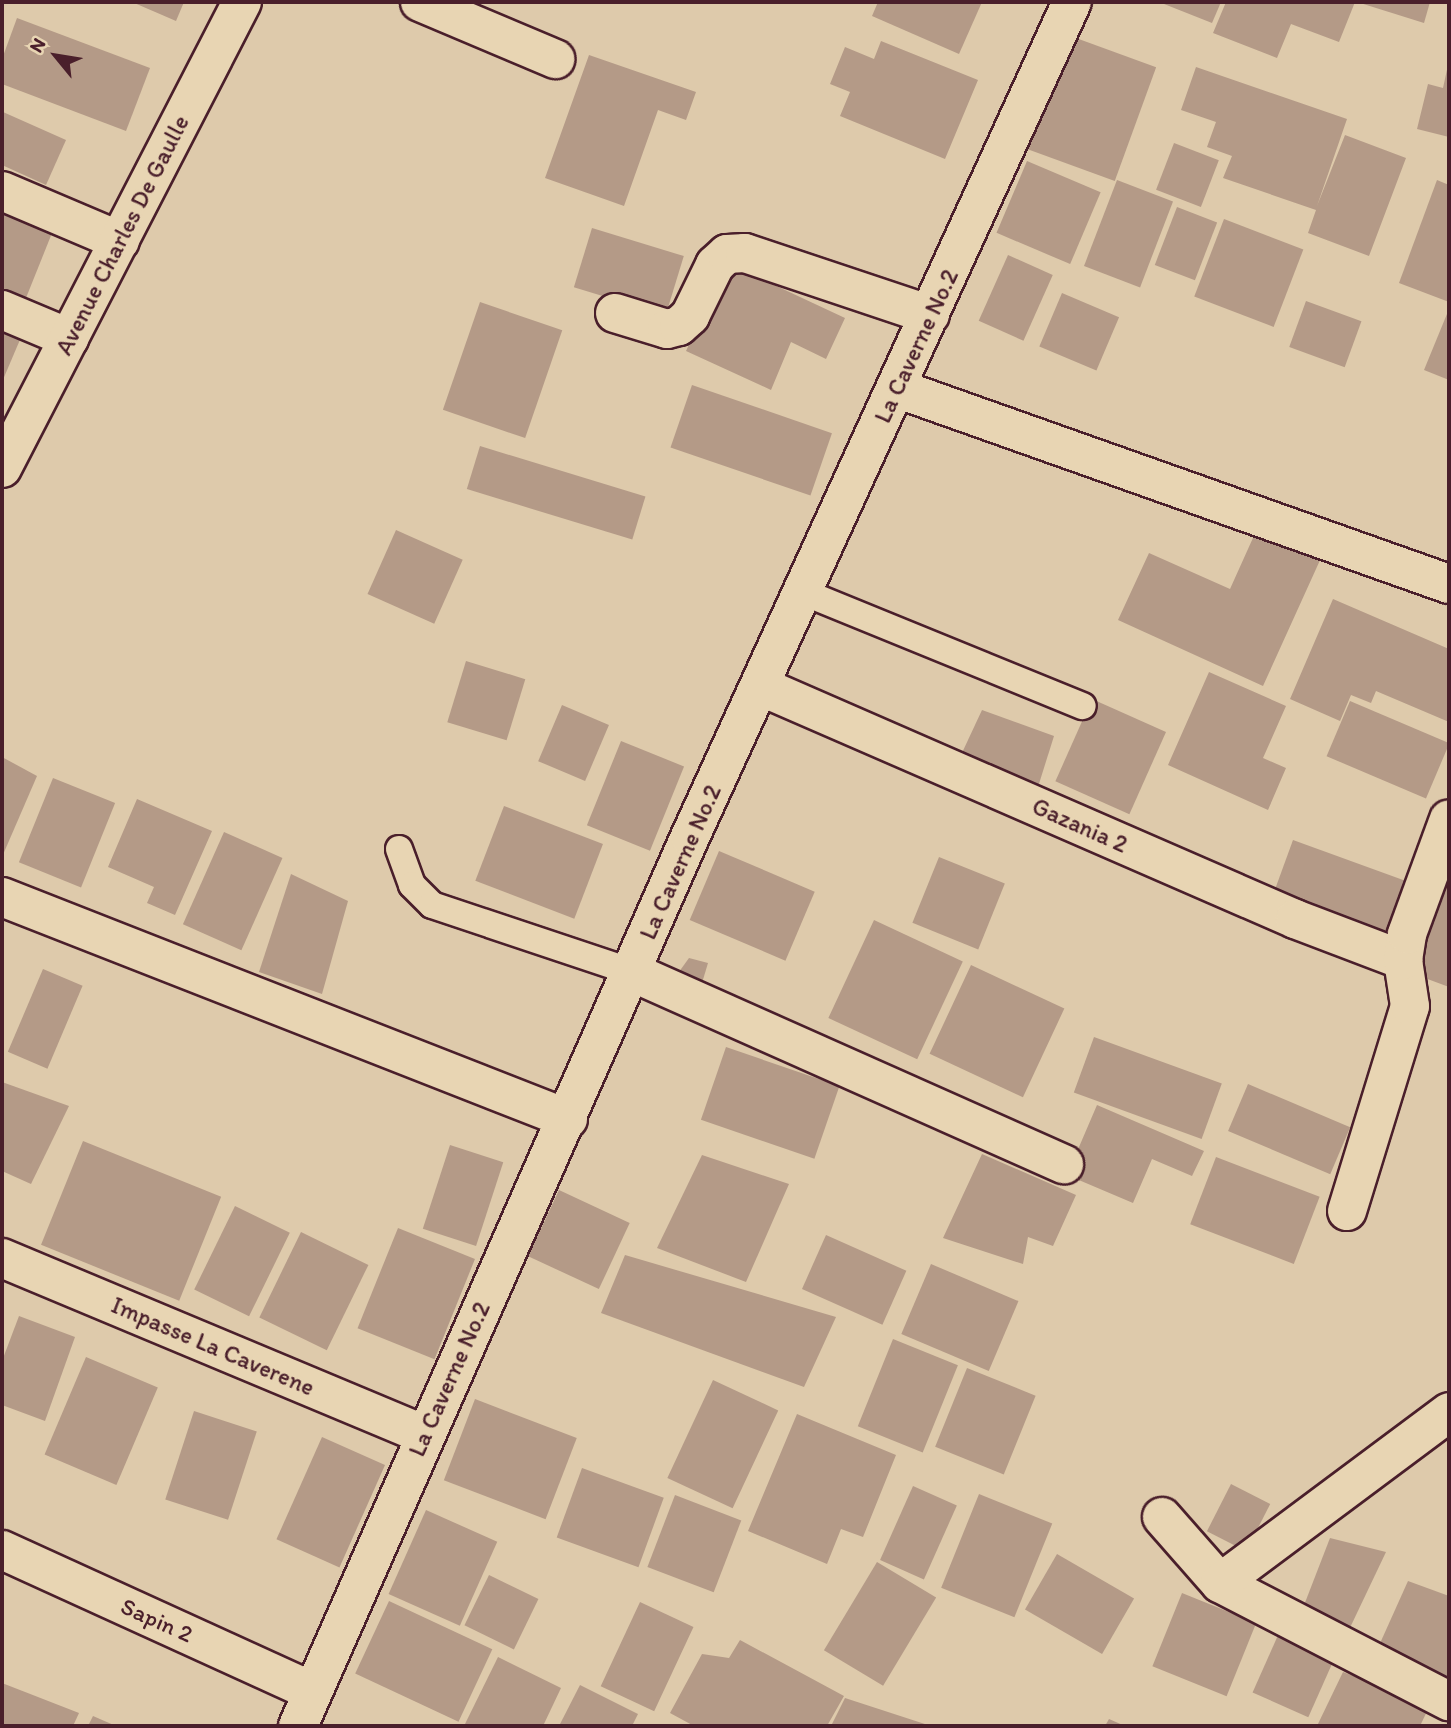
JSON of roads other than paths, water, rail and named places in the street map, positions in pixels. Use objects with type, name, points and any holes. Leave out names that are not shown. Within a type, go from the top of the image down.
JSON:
[{"type":"street","name":"Avenue Charles De Gaulle","points":[[2,468],[242,2]]},
{"type":"street","points":[[420,2],[555,59]]},
{"type":"street","name":"La Caverne No.2","points":[[298,1726],[423,1434],[1072,2]]},
{"type":"street","points":[[2,191],[120,241]]},
{"type":"street","points":[[615,313],[667,329],[679,327],[715,265],[727,254],[745,253],[930,315]]},
{"type":"street","points":[[2,310],[69,338]]},
{"type":"street","points":[[896,388],[1449,584]]},
{"type":"street","name":"Gazania 2","points":[[760,686],[1295,919],[1403,960]]},
{"type":"street","points":[[1347,1211],[1410,1006],[1403,960],[1407,934],[1449,819]]},
{"type":"street","points":[[2,897],[568,1119]]},
{"type":"street","points":[[632,972],[1064,1164]]},
{"type":"street","name":"Impasse La Caverene","points":[[2,1258],[423,1434]]},
{"type":"street","points":[[1220,1583],[1449,1412]]},
{"type":"street","points":[[1162,1517],[1220,1583],[1449,1701]]},
{"type":"street","name":"Sapin 2","points":[[2,1550],[312,1690]]},
{"type":"lane","points":[[803,592],[1083,706]]},
{"type":"lane","points":[[399,849],[412,885],[432,905],[632,972]]}]
